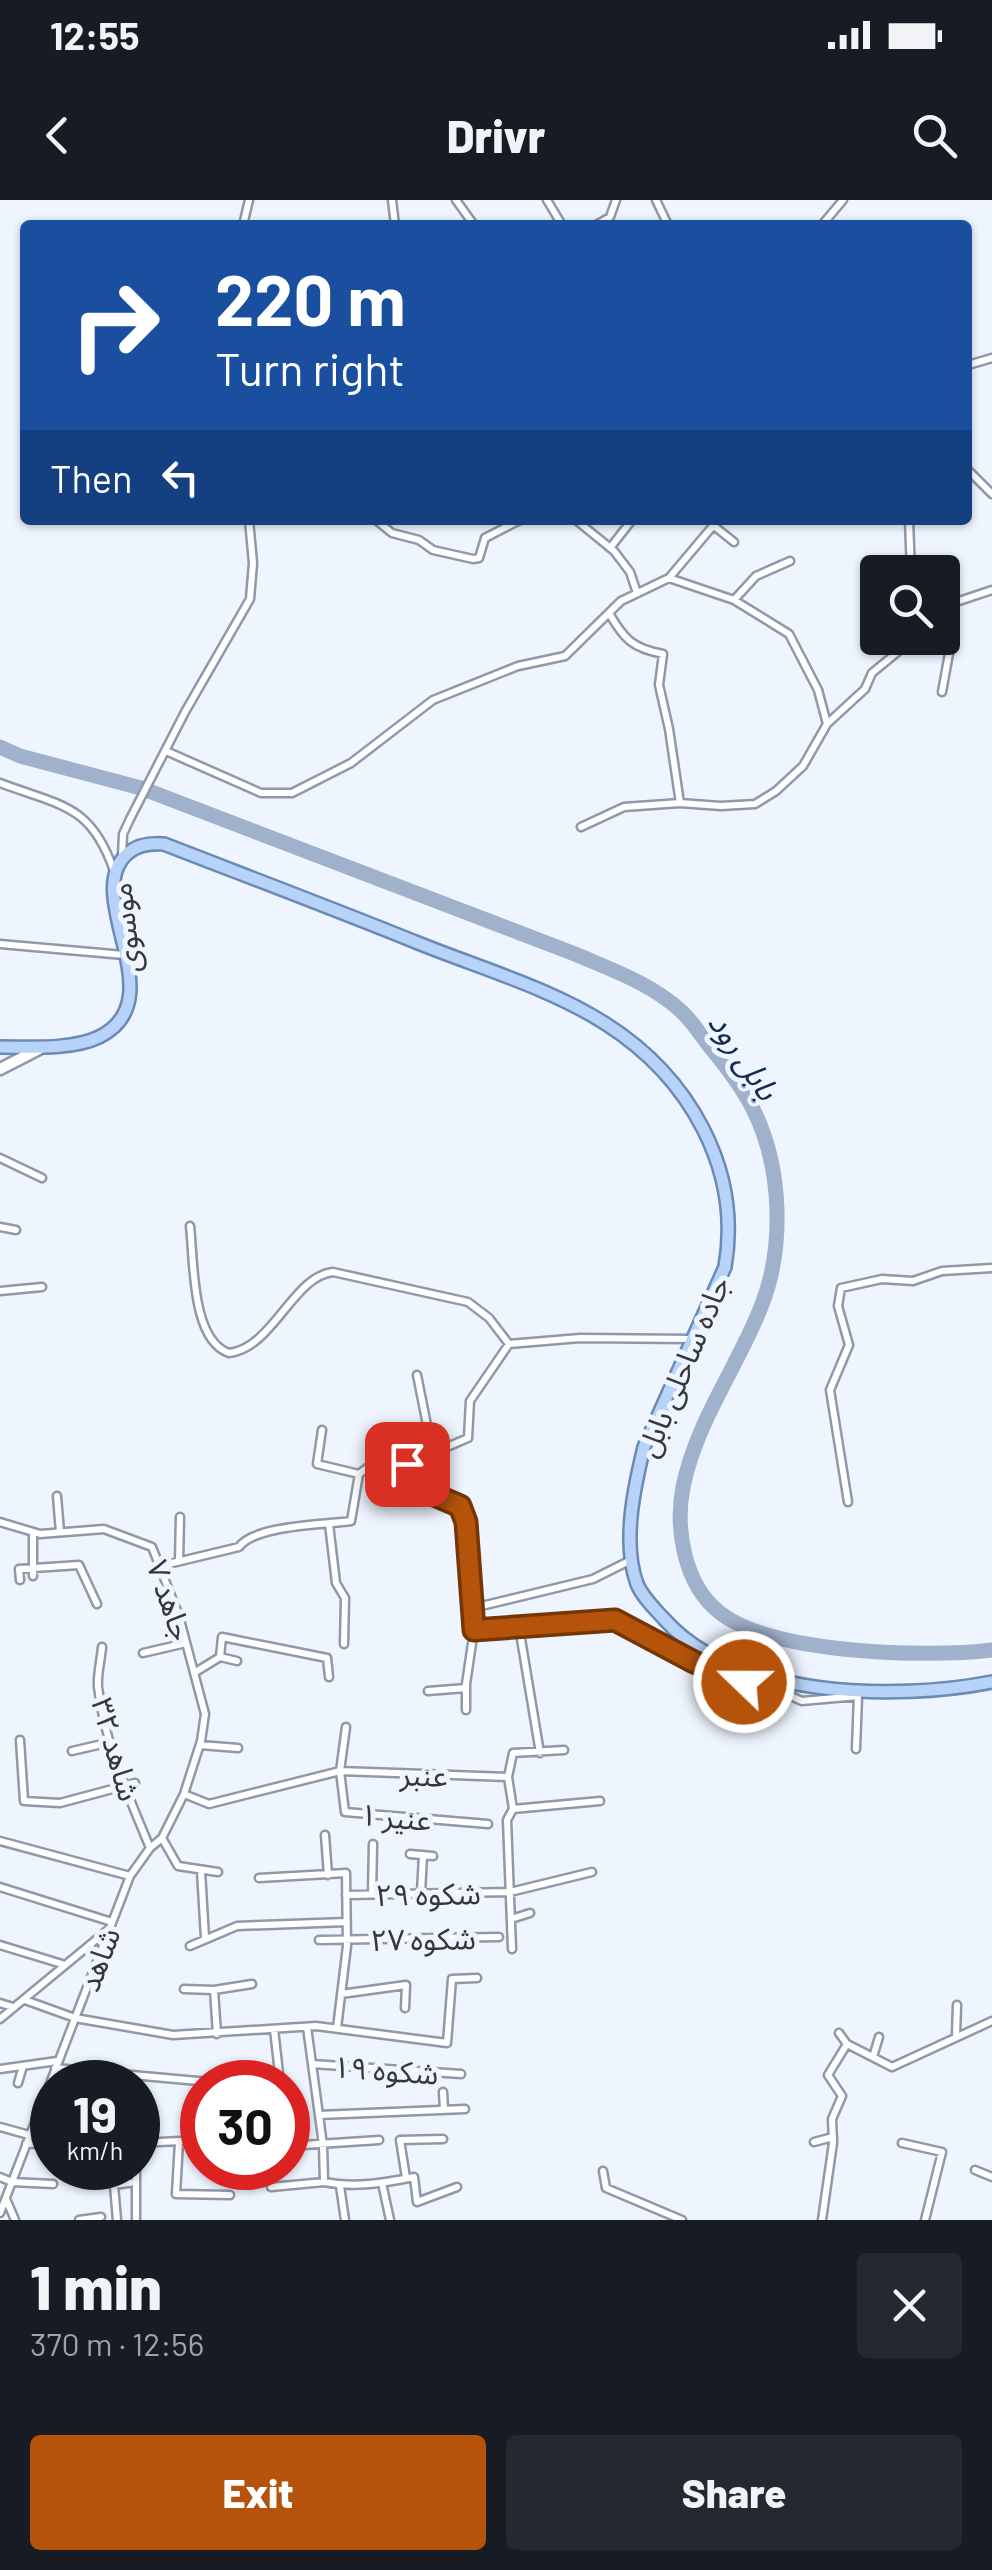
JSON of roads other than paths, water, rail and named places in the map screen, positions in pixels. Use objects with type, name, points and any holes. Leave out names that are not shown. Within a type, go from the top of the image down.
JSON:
[{"type":"main road","name":"جاده ساحلی بابل","points":[[122,859],[141,846],[164,844],[552,997],[603,1022],[652,1060],[706,1131],[719,1162],[728,1202],[729,1240],[724,1268],[644,1447],[630,1544],[637,1583],[648,1602],[681,1638],[744,1672],[776,1681],[858,1693],[947,1689],[992,1682]]},
{"type":"main road","name":"موسوی","points":[[0,1047],[99,1037],[119,1021],[130,989],[114,892],[115,874],[122,859]]},
{"type":"main road","points":[[0,1069],[16,1058],[58,1044]]},
{"type":"street","points":[[826,220],[842,200]]},
{"type":"street","points":[[972,474],[992,494]]},
{"type":"street","points":[[122,859],[122,841],[130,819],[250,599],[254,563],[250,525]]},
{"type":"street","points":[[382,525],[433,550],[473,560],[480,558],[485,538],[510,525]]},
{"type":"street","points":[[582,525],[610,548],[630,572],[637,593]]},
{"type":"street","points":[[610,548],[628,525]]},
{"type":"street","points":[[166,751],[261,793],[292,793],[351,763],[433,700],[518,666],[565,656],[621,601],[669,578],[714,525]]},
{"type":"street","points":[[718,525],[734,542]]},
{"type":"street","points":[[909,525],[910,555]]},
{"type":"street","points":[[734,600],[756,576],[790,560]]},
{"type":"street","points":[[669,578],[734,600],[789,634],[818,690],[827,724]]},
{"type":"street","points":[[960,601],[992,590]]},
{"type":"street","points":[[609,613],[624,640],[638,649],[662,654],[660,686],[680,803]]},
{"type":"street","points":[[581,828],[624,808],[680,803],[755,804],[803,766],[827,724],[865,688],[872,673],[894,655]]},
{"type":"street","points":[[942,692],[949,655]]},
{"type":"street","points":[[0,783],[85,817],[102,839],[115,874]]},
{"type":"street","points":[[0,944],[126,955]]},
{"type":"street","points":[[0,1158],[42,1178]]},
{"type":"street","points":[[0,1226],[16,1230]]},
{"type":"street","points":[[190,1226],[199,1308],[209,1338],[222,1351],[235,1353],[248,1347],[326,1272],[468,1302],[489,1318],[509,1344]]},
{"type":"street","points":[[848,1502],[830,1390],[848,1345],[838,1306],[841,1288],[882,1279],[913,1281],[942,1271],[992,1268]]},
{"type":"street","points":[[0,1291],[42,1287]]},
{"type":"street","points":[[509,1344],[580,1338],[694,1339]]},
{"type":"street","points":[[160,1566],[239,1547],[245,1539],[278,1530],[350,1521],[359,1474],[368,1468],[407,1464],[468,1438],[470,1401],[509,1344]]},
{"type":"street","points":[[417,1375],[432,1455]]},
{"type":"street","points":[[322,1430],[317,1464],[359,1474]]},
{"type":"street","points":[[407,1464],[418,1488],[460,1506],[466,1522],[474,1630],[466,1710]]},
{"type":"street","points":[[56,1496],[60,1532]]},
{"type":"street","points":[[179,1561],[180,1516]]},
{"type":"street","name":"جاهد ۷","points":[[0,1522],[33,1533],[104,1529],[152,1547],[186,1643],[205,1714]]},
{"type":"street","points":[[328,1524],[336,1583],[344,1598],[344,1644]]},
{"type":"street","points":[[33,1533],[33,1573]]},
{"type":"street","points":[[472,1608],[594,1579],[633,1560]]},
{"type":"street","points":[[20,1580],[19,1570],[33,1573],[79,1565],[97,1604]]},
{"type":"street","points":[[474,1630],[615,1620],[734,1680],[767,1686],[802,1701],[858,1693],[856,1749]]},
{"type":"street","points":[[519,1627],[540,1753]]},
{"type":"street","points":[[220,1656],[222,1637],[327,1658],[329,1677]]},
{"type":"street","points":[[143,1653],[186,1643]]},
{"type":"street","name":"شاهد ۳۲","points":[[102,1647],[98,1686],[111,1742],[124,1787],[150,1848]]},
{"type":"street","points":[[194,1673],[220,1656],[238,1661]]},
{"type":"street","points":[[428,1690],[466,1688]]},
{"type":"street","name":"شاهد","points":[[59,2060],[130,1876],[162,1838],[184,1794],[200,1745],[205,1714]]},
{"type":"street","points":[[340,1771],[346,1728]]},
{"type":"street","points":[[20,1740],[24,1801],[60,1803],[135,1783]]},
{"type":"street","points":[[72,1751],[111,1742]]},
{"type":"street","points":[[200,1745],[238,1748]]},
{"type":"street","points":[[512,1950],[506,1820],[513,1809],[508,1777],[513,1753],[564,1750]]},
{"type":"street","name":"عنبر","points":[[184,1794],[209,1804],[340,1771],[508,1777]]},
{"type":"street","name":"عنیر ۱","points":[[340,1771],[345,1812],[488,1824]]},
{"type":"street","points":[[513,1809],[600,1800]]},
{"type":"street","points":[[325,1835],[328,1875]]},
{"type":"street","points":[[162,1838],[178,1866],[218,1872]]},
{"type":"street","points":[[0,1842],[130,1876]]},
{"type":"street","points":[[372,1844],[372,1894]]},
{"type":"street","points":[[410,1854],[433,1856]]},
{"type":"street","points":[[422,1892],[423,1855]]},
{"type":"street","points":[[201,1871],[205,1938]]},
{"type":"street","name":"شکوه ۲۹","points":[[346,1895],[510,1892],[592,1872]]},
{"type":"street","points":[[260,1878],[346,1873],[346,1942],[338,2028]]},
{"type":"street","points":[[0,1888],[111,1925]]},
{"type":"street","points":[[511,1920],[530,1913]]},
{"type":"street","points":[[190,1946],[237,1926],[346,1922]]},
{"type":"street","points":[[0,2018],[111,1925]]},
{"type":"street","name":"شکوه ۲۷","points":[[319,1940],[499,1936]]},
{"type":"street","points":[[0,1945],[64,1965]]},
{"type":"street","points":[[25,2000],[75,2018],[173,2035],[307,2027],[447,2043],[452,1979],[477,1978]]},
{"type":"street","points":[[184,1989],[214,1990],[252,1984]]},
{"type":"street","points":[[341,1994],[406,1985],[405,2008]]},
{"type":"street","points":[[214,1990],[217,2034]]},
{"type":"street","points":[[0,2002],[14,2007]]},
{"type":"street","points":[[956,2035],[958,2005]]},
{"type":"street","points":[[839,2034],[847,2044],[892,2066],[992,2022]]},
{"type":"street","points":[[307,2027],[323,2145],[324,2182]]},
{"type":"street","points":[[274,2029],[277,2060]]},
{"type":"street","points":[[873,2057],[879,2036]]},
{"type":"street","points":[[822,2220],[832,2120],[842,2096],[828,2075],[847,2044]]},
{"type":"street","name":"شکوه ۱۹","points":[[312,2064],[461,2074]]},
{"type":"street","points":[[18,2083],[23,2066]]},
{"type":"street","points":[[0,2069],[30,2066]]},
{"type":"street","points":[[444,2092],[444,2110]]},
{"type":"street","points":[[319,2116],[465,2110]]},
{"type":"street","points":[[0,2127],[28,2139]]},
{"type":"street","name":"شاهد","points":[[0,2213],[30,2134]]},
{"type":"street","points":[[814,2142],[833,2136]]},
{"type":"street","points":[[406,2178],[400,2140],[443,2139]]},
{"type":"street","points":[[310,2145],[379,2140]]},
{"type":"street","points":[[160,2142],[180,2142],[176,2194],[230,2195]]},
{"type":"street","points":[[902,2142],[942,2152],[926,2220]]},
{"type":"street","points":[[976,2170],[992,2177]]},
{"type":"street","points":[[603,2172],[606,2188],[682,2220]]},
{"type":"street","points":[[0,2177],[30,2183]]},
{"type":"street","points":[[310,2183],[382,2184],[414,2177],[417,2202],[457,2187]]},
{"type":"street","points":[[382,2184],[390,2220]]},
{"type":"street","points":[[340,2186],[345,2220]]},
{"type":"street","points":[[114,2190],[117,2220]]},
{"type":"street","points":[[135,2190],[136,2220]]},
{"type":"street","points":[[6,2198],[15,2220]]},
{"type":"street","points":[[79,2220],[101,2217]]},
{"type":"waterway","name":"بابل رود","points":[[0,747],[20,756],[141,788],[575,954],[644,985],[681,1011],[753,1109],[770,1156],[777,1207],[769,1284],[697,1440],[683,1487],[682,1538],[697,1587],[719,1612],[743,1626],[811,1645],[891,1653],[992,1650]]}]
